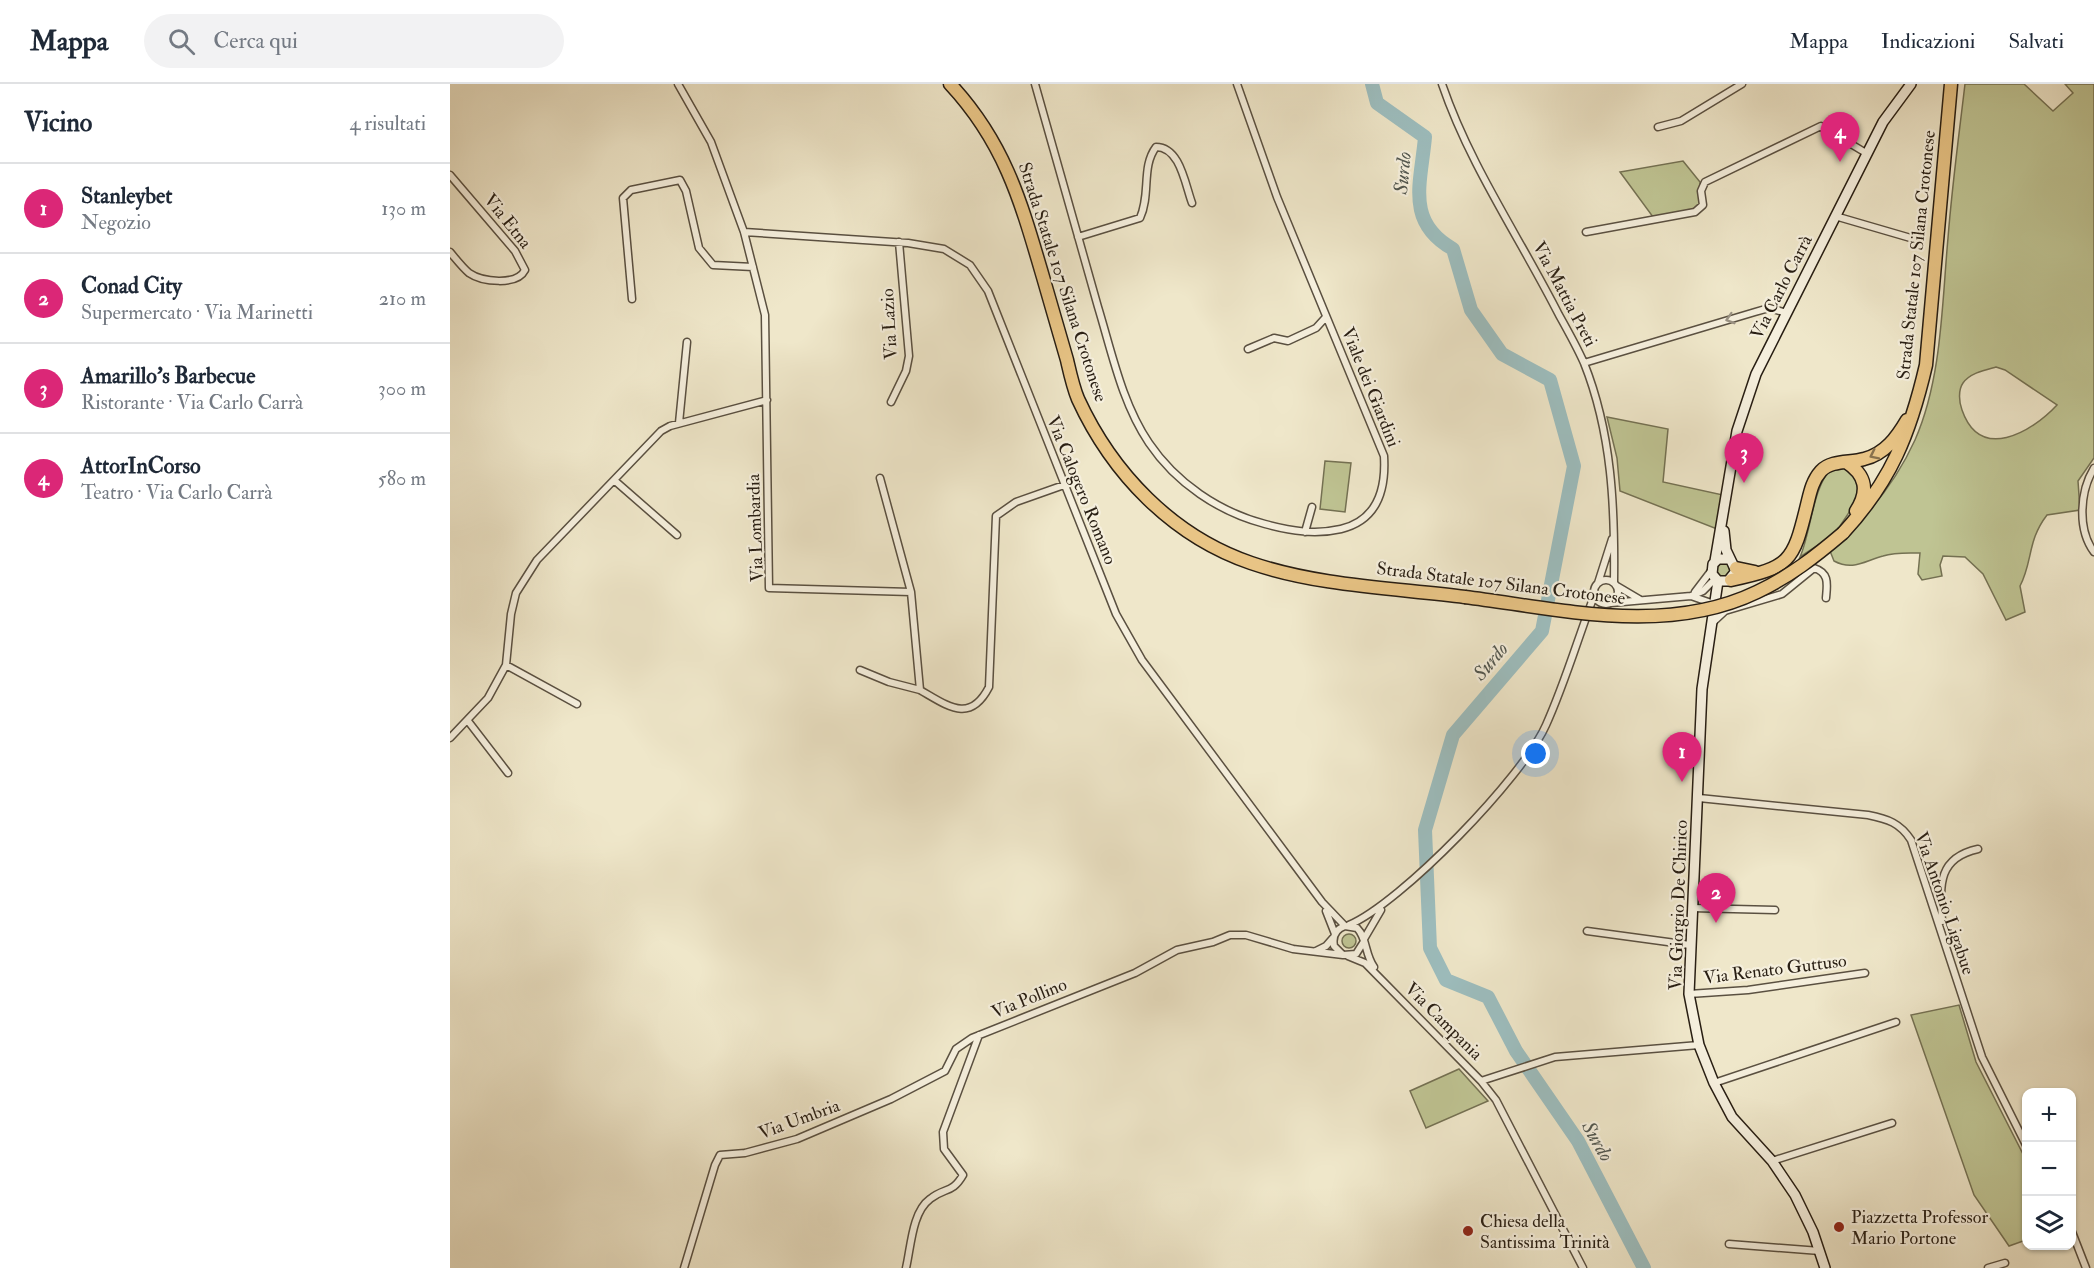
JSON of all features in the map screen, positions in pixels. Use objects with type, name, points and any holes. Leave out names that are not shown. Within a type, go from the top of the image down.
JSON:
[{"type":"highway","name":"Strada Statale 107 Silana Crotonese","points":[[950,84],[967,102],[1001,153],[1019,197],[1078,398],[1109,455],[1149,502],[1192,535],[1250,563],[1304,577],[1632,616],[1691,612],[1725,604],[1756,593],[1816,556],[1843,533],[1864,510],[1896,461],[1918,401],[1926,365],[1951,84]]},
{"type":"highway","points":[[1946,148],[1958,84]]},
{"type":"highway","points":[[1724,574],[1762,573],[1780,565],[1796,548],[1813,484],[1822,470],[1831,464],[1876,455],[1889,445],[1918,401]]},
{"type":"highway","points":[[1843,533],[1862,502],[1865,492],[1862,476],[1846,462]]},
{"type":"main road","name":"Via Carlo Carrà","points":[[1724,574],[1715,561],[1741,415],[1756,374],[1866,153],[1883,122],[1911,84]]},
{"type":"main road","name":"Via Carlo Carrà","points":[[1723,522],[1726,550],[1724,574]]},
{"type":"main road","points":[[1711,620],[1724,574],[1722,558],[1715,561]]},
{"type":"main road","name":"Via Giorgio De Chirico","points":[[1724,574],[1714,604],[1702,689],[1689,994],[1699,1045],[1714,1083],[1732,1117],[1772,1161],[1795,1196],[1820,1251],[1825,1268]]},
{"type":"street","points":[[450,738],[488,698],[506,665],[511,614],[516,593],[537,560],[661,431],[679,423],[767,400],[765,315],[744,232],[711,142],[678,84]]},
{"type":"street","name":"Viale dei Giardini","points":[[1035,84],[1078,237],[1132,414],[1149,443],[1174,473],[1206,499],[1245,519],[1289,530],[1325,533],[1356,525],[1376,505],[1386,480],[1384,456],[1277,197],[1237,84]]},
{"type":"street","name":"Via Mattia Preti","points":[[1442,84],[1483,179],[1515,232],[1584,363],[1603,422],[1609,456],[1617,597],[1611,603]]},
{"type":"street","points":[[1659,127],[1681,121],[1742,84]]},
{"type":"street","points":[[1586,232],[1695,212],[1703,205],[1701,191],[1705,182],[1821,126],[1866,153]]},
{"type":"street","points":[[1078,237],[1140,218],[1147,202],[1149,156],[1156,147],[1165,147],[1174,153],[1192,203]]},
{"type":"street","name":"Via Etna","points":[[450,175],[508,243],[525,268],[521,276],[511,281],[472,275],[450,252]]},
{"type":"street","points":[[632,299],[623,198],[631,190],[680,180],[686,190],[699,248],[713,265],[753,267]]},
{"type":"street","points":[[1835,216],[1914,239]]},
{"type":"street","name":"Via Calogero Romano","points":[[744,232],[899,242],[944,249],[970,265],[988,291],[1116,614],[1142,660],[1322,902]]},
{"type":"street","name":"Via Lazio","points":[[891,402],[906,371],[909,356],[899,242]]},
{"type":"street","points":[[1584,363],[1769,308],[1787,312]]},
{"type":"street","points":[[1248,349],[1274,338],[1288,341],[1316,328],[1326,317]]},
{"type":"street","points":[[679,423],[687,342]]},
{"type":"street","name":"Via Lombardia","points":[[767,400],[769,588],[911,592]]},
{"type":"street","points":[[2094,468],[2085,487],[2083,507],[2086,538],[2094,552]]},
{"type":"street","points":[[880,478],[911,592],[920,690]]},
{"type":"street","points":[[614,480],[677,535]]},
{"type":"street","points":[[861,669],[889,682],[920,690],[950,708],[969,709],[981,703],[989,687],[996,516],[1016,502],[1064,485]]},
{"type":"street","points":[[1305,532],[1312,507]]},
{"type":"street","name":"Via Mattia Preti","points":[[1579,636],[1614,533]]},
{"type":"street","points":[[1711,620],[1725,611],[1782,594],[1814,568],[1826,577],[1826,598]]},
{"type":"street","points":[[1690,596],[1702,586],[1724,574]]},
{"type":"street","points":[[1598,583],[1606,580],[1639,600]]},
{"type":"street","points":[[1594,596],[1601,604]]},
{"type":"street","points":[[1313,952],[1326,946],[1347,925],[1384,904],[1496,796],[1534,746],[1546,726],[1579,636],[1601,604],[1690,596],[1714,604]]},
{"type":"street","points":[[506,665],[576,704]]},
{"type":"street","points":[[468,721],[508,773]]},
{"type":"street","name":"Via Antonio Ligabue","points":[[1699,798],[1891,819],[1903,828],[1911,840],[1982,1057],[2024,1142]]},
{"type":"street","points":[[1942,930],[1942,878],[1952,861],[1965,852],[1978,849]]},
{"type":"street","points":[[1322,902],[1347,925],[1360,931],[1364,941]]},
{"type":"street","points":[[1322,902],[1334,936],[1334,946],[1346,955],[1360,951],[1384,904]]},
{"type":"street","points":[[1692,908],[1775,910]]},
{"type":"street","points":[[1587,931],[1690,945]]},
{"type":"street","name":"Via Pollino","points":[[906,1268],[922,1206],[933,1196],[956,1187],[963,1175],[944,1149],[943,1132],[979,1035],[1135,973],[1177,950],[1213,942],[1230,935],[1256,937],[1313,952],[1346,955]]},
{"type":"street","name":"Via Campania","points":[[1364,941],[1368,959],[1385,982]]},
{"type":"street","name":"Via Campania","points":[[1346,955],[1365,963],[1481,1081],[1509,1124],[1583,1268]]},
{"type":"street","name":"Via Renato Guttuso","points":[[1689,994],[1748,990],[1864,973]]},
{"type":"street","points":[[1714,1083],[1896,1022]]},
{"type":"street","name":"Via Umbria","points":[[684,1268],[714,1165],[720,1155],[745,1153],[797,1139],[891,1099],[945,1071],[956,1049],[979,1035]]},
{"type":"street","points":[[1481,1081],[1555,1057],[1699,1045]]},
{"type":"street","points":[[1772,1161],[1892,1124]]},
{"type":"street","points":[[2076,1242],[2086,1268]]},
{"type":"street","points":[[1729,1244],[1820,1251]]},
{"type":"street","points":[[1988,1268],[2005,1263]]},
{"type":"green space","points":[[1965,84],[2024,84],[2053,111],[2073,93],[2065,84],[2094,84],[2094,458],[2078,481],[2080,510],[2047,515],[2041,524],[2033,542],[2020,586],[2025,612],[2006,620],[1983,574],[1965,557],[1943,556],[1940,565],[1942,576],[1922,580],[1918,574],[1920,553],[1892,554],[1859,564],[1847,565],[1834,561],[1830,551],[1856,526],[1889,486],[1915,440],[1931,392],[1939,341]],"holes":[[[1996,367],[2005,370],[2057,405],[2034,425],[2020,433],[2006,438],[1993,439],[1981,435],[1970,426],[1961,407],[1961,386],[1974,374]]]},
{"type":"green space","points":[[1683,161],[1700,182],[1701,203],[1697,209],[1653,217],[1620,172]]},
{"type":"green space","points":[[1607,417],[1668,429],[1663,482],[1723,495],[1717,529],[1620,491],[1617,458]]},
{"type":"green space","points":[[1325,461],[1351,463],[1345,512],[1320,509]]},
{"type":"green space","points":[[1832,468],[1846,468],[1858,477],[1858,499],[1832,536],[1800,557],[1816,497]]},
{"type":"green space","points":[[1724,563],[1729,565],[1731,570],[1729,575],[1724,577],[1719,575],[1717,570],[1719,565]]},
{"type":"green space","points":[[1349,934],[1354,936],[1356,941],[1354,946],[1349,948],[1344,946],[1342,941],[1344,936]]},
{"type":"green space","points":[[1959,1005],[1976,1062],[2022,1152],[2022,1241],[2009,1246],[1974,1195],[1911,1015]]},
{"type":"green space","points":[[1459,1069],[1488,1101],[1426,1128],[1410,1091]]},
{"type":"waterway","name":"Surdo","points":[[1372,84],[1377,103],[1425,137],[1419,186],[1422,214],[1428,227],[1453,249],[1471,310],[1502,354],[1550,380],[1574,466],[1542,631],[1453,735],[1425,830],[1430,948],[1446,980],[1488,997],[1516,1051],[1578,1141],[1644,1268]]},
{"type":"place","name":"AttorInCorso","points":[[1840,162]]},
{"type":"place","name":"Amarillo's Barbecue","points":[[1744,483]]},
{"type":"place","name":"Stanleybet","points":[[1682,782]]},
{"type":"place","name":"Conad City","points":[[1716,923]]},
{"type":"place","name":"Piazzetta Professor Mario Portone","points":[[1839,1227]]},
{"type":"place","name":"Chiesa della Santissima Trinità","points":[[1468,1231]]}]
